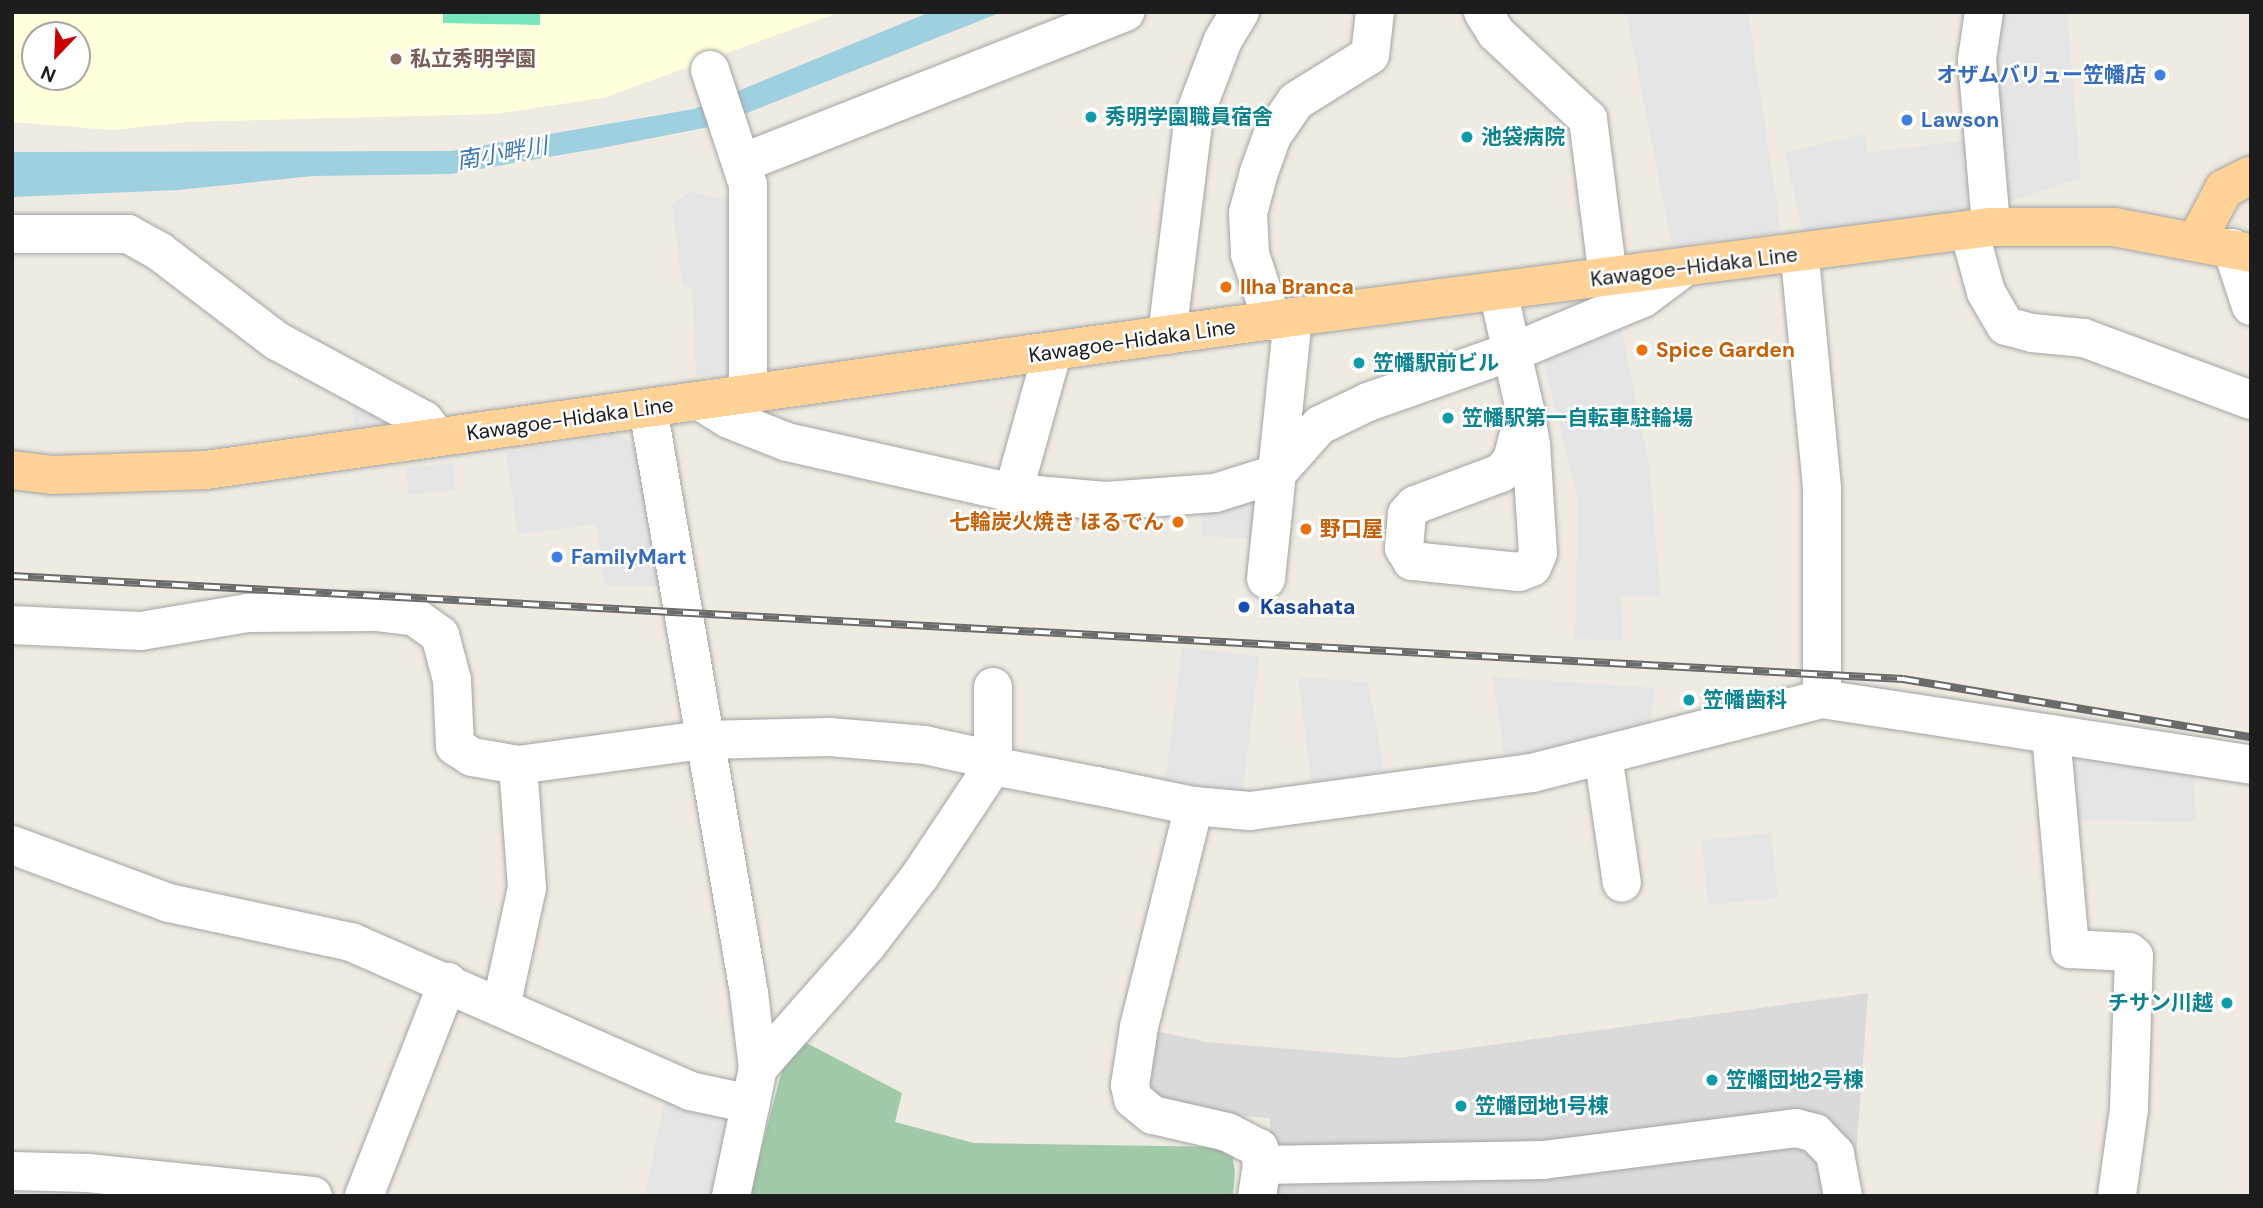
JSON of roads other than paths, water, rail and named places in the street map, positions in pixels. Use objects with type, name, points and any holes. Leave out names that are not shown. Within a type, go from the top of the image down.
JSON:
[{"type":"main road","points":[[2227,247],[2224,189],[2251,175]]},
{"type":"main road","name":"Kawagoe-Hidaka Line","points":[[12,470],[52,475],[206,470],[1282,319],[1796,255],[1980,228],[2114,227],[2227,247]]},
{"type":"street","points":[[742,163],[1125,12]]},
{"type":"street","points":[[1167,335],[1194,116],[1223,40],[1240,12]]},
{"type":"street","points":[[1266,579],[1276,474],[1282,319],[1250,254],[1248,213],[1272,136],[1296,101],[1370,55],[1375,12]]},
{"type":"street","points":[[1483,12],[1496,33],[1588,119],[1608,278]]},
{"type":"street","points":[[1984,12],[1977,60],[1980,228],[1986,292],[2006,326],[2084,338],[2251,400]]},
{"type":"street","points":[[710,70],[748,185],[748,394]]},
{"type":"street","points":[[12,234],[128,234],[160,252],[276,341],[424,420],[436,437]]},
{"type":"street","points":[[2227,247],[2251,306]]},
{"type":"street","points":[[1796,255],[1801,269],[1823,498],[1822,699]]},
{"type":"street","points":[[699,401],[729,419],[787,442],[1013,494],[1106,501],[1215,492],[1276,474],[1320,425],[1421,380],[1511,352],[1643,298],[1683,268]]},
{"type":"street","points":[[1498,291],[1525,410],[1536,482],[1539,542],[1532,567],[1519,572],[1412,561],[1404,548],[1407,514],[1415,505],[1501,473],[1512,460],[1525,410]]},
{"type":"street","points":[[1013,494],[1052,353]]},
{"type":"street","points":[[648,408],[703,740],[749,993],[754,1086],[731,1196]]},
{"type":"street","points":[[12,625],[141,631],[247,613],[376,612],[415,617],[440,635],[452,680],[455,746],[472,757],[518,765],[703,740],[871,740],[925,745],[975,756],[993,766],[1194,806],[1250,811],[1532,773],[1822,699],[2251,765]]},
{"type":"street","points":[[12,845],[169,903],[351,942],[448,982],[690,1091],[754,1086],[920,876],[993,766],[993,687]]},
{"type":"street","points":[[2051,734],[2068,964],[2134,956],[2129,1109],[2116,1196]]},
{"type":"street","points":[[1603,755],[1622,883]]},
{"type":"street","points":[[501,1007],[527,888],[518,765]]},
{"type":"street","points":[[1194,806],[1139,1027],[1130,1085],[1133,1099],[1153,1115],[1249,1140],[1259,1148],[1260,1180],[1543,1160],[1796,1128],[1815,1133],[1835,1154],[1843,1196]]},
{"type":"street","points":[[365,1196],[448,982]]},
{"type":"street","points":[[12,1171],[88,1173],[313,1196]]},
{"type":"water","name":"南小畔川","points":[[930,12],[1002,12],[714,126],[601,148],[451,174],[313,176],[178,190],[12,197],[12,152],[451,151],[694,109]]},
{"type":"railway","points":[[12,576],[1903,679],[2251,737]]},
{"type":"place","name":"私立秀明学園","points":[[396,59]]},
{"type":"place","name":"オザムバリュー笠幡店","points":[[2160,75]]},
{"type":"place","name":"秀明学園職員宿舎","points":[[1091,117]]},
{"type":"place","name":"Lawson","points":[[1907,120]]},
{"type":"place","name":"池袋病院","points":[[1467,137]]},
{"type":"place","name":"Ilha Branca","points":[[1226,287]]},
{"type":"place","name":"Spice Garden","points":[[1642,350]]},
{"type":"place","name":"笠幡駅前ビル","points":[[1359,363]]},
{"type":"place","name":"笠幡駅第一自転車駐輪場","points":[[1448,418]]},
{"type":"place","name":"七輪炭火焼き ほるでん","points":[[1178,522]]},
{"type":"place","name":"野口屋","points":[[1306,529]]},
{"type":"place","name":"FamilyMart","points":[[557,557]]},
{"type":"place","name":"Kasahata","points":[[1244,607]]},
{"type":"place","name":"笠幡歯科","points":[[1689,700]]},
{"type":"place","name":"チサン川越","points":[[2227,1003]]},
{"type":"place","name":"笠幡団地2号棟","points":[[1712,1080]]},
{"type":"place","name":"笠幡団地1号棟","points":[[1461,1106]]}]
